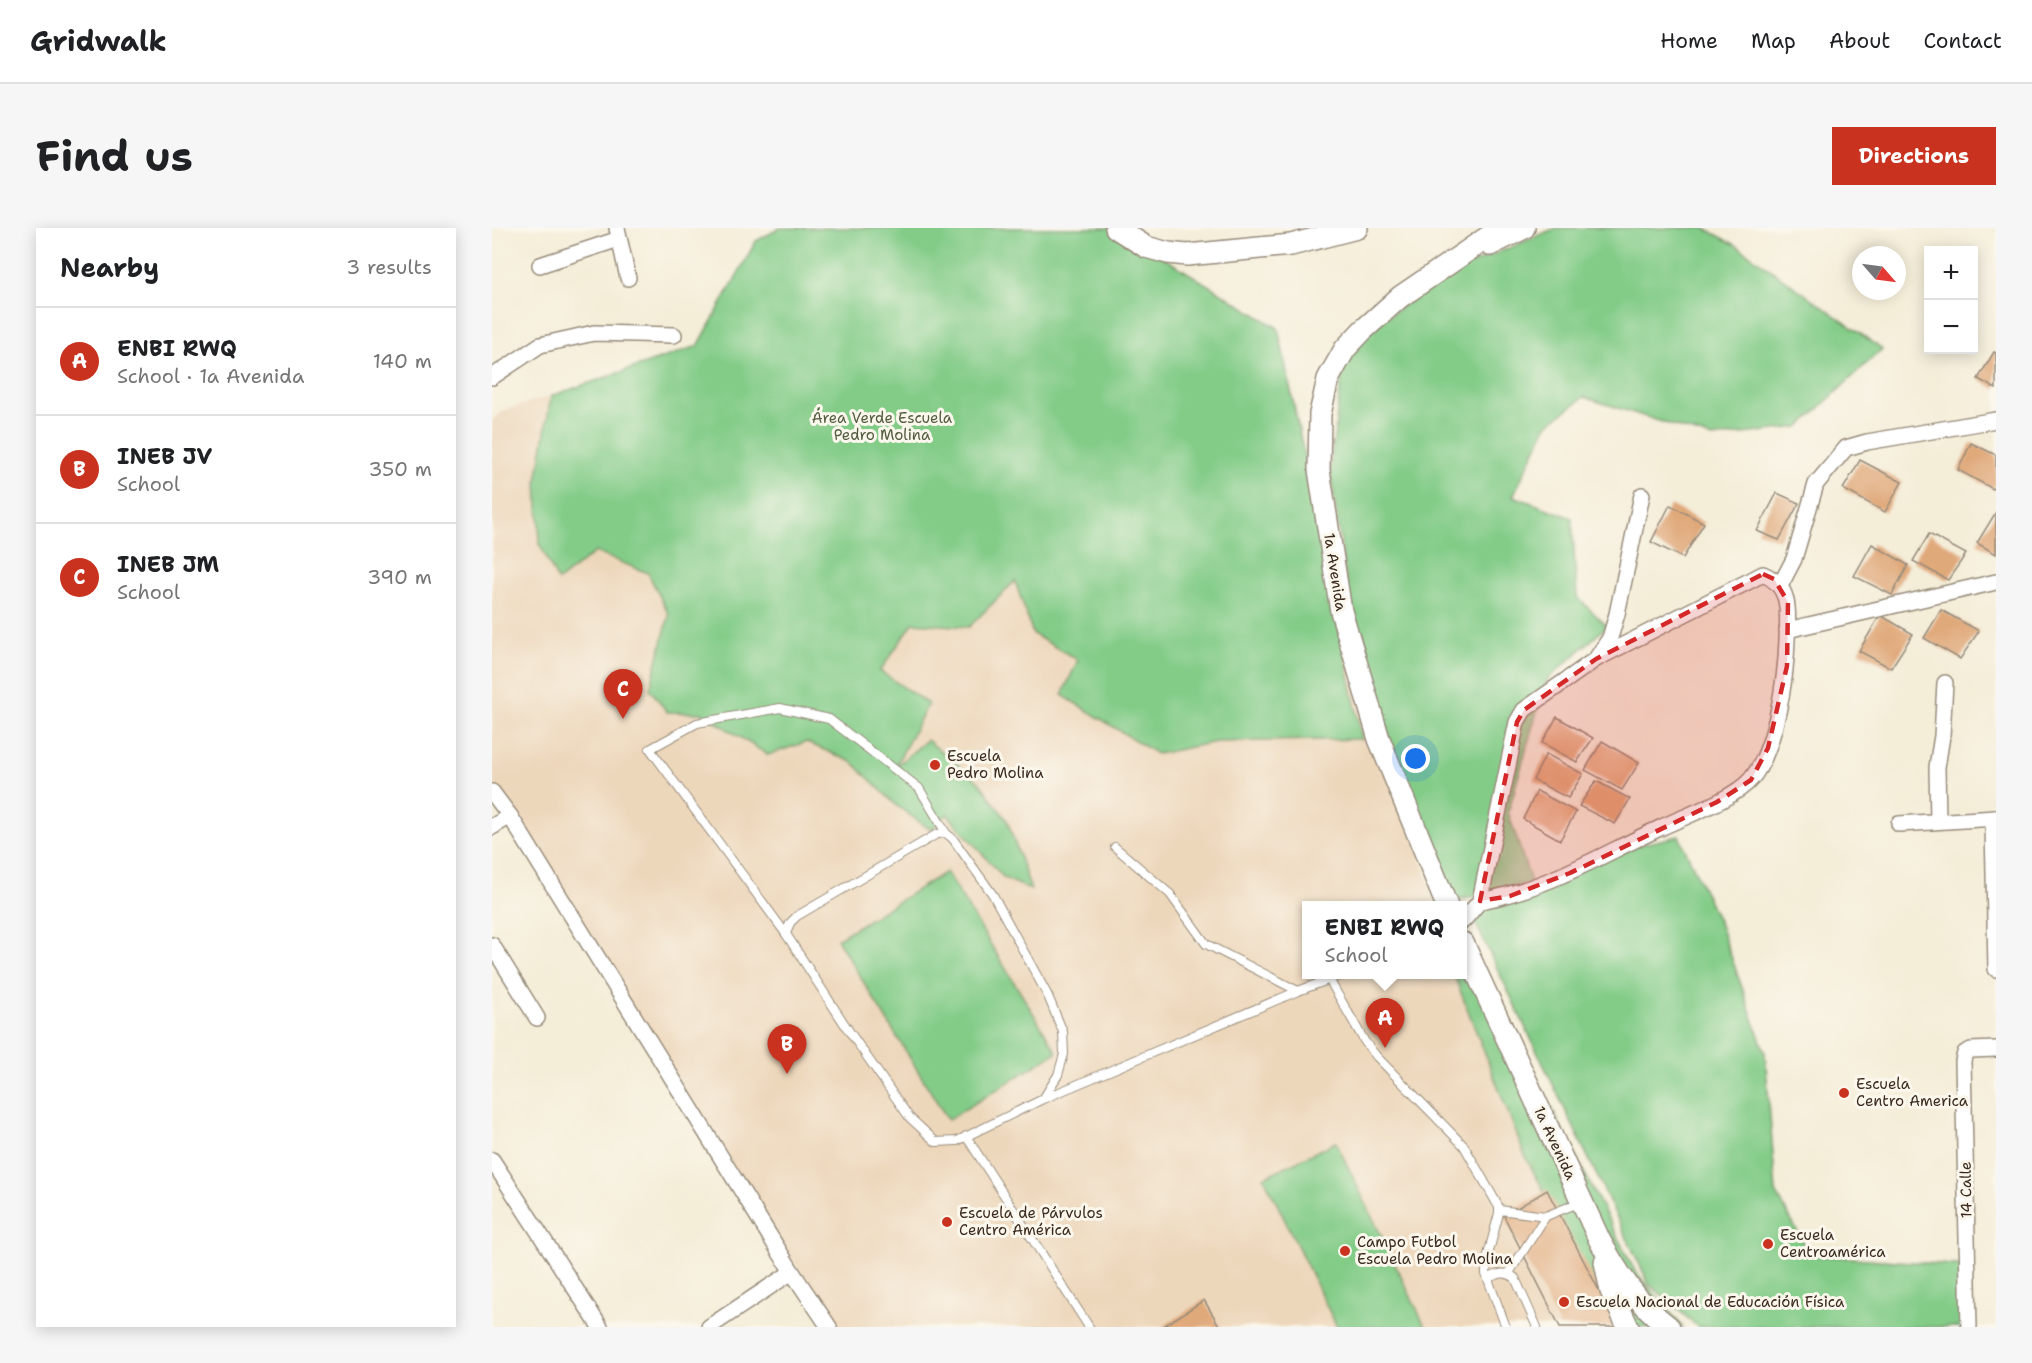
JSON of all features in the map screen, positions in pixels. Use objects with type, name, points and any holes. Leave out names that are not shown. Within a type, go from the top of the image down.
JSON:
[{"type":"main road","points":[[1116,228],[1146,247],[1187,255],[1291,245],[1357,228]]},
{"type":"main road","name":"1a Avenida","points":[[1445,901],[1379,739],[1341,611],[1319,470],[1320,414],[1326,386],[1345,349],[1383,311],[1501,228]]},
{"type":"main road","name":"1a Avenida","points":[[1438,271],[1524,228]]},
{"type":"main road","name":"1a Avenida","points":[[1467,952],[1600,1241],[1623,1282],[1651,1313],[1669,1327]]},
{"type":"main road","points":[[1600,1241],[1611,1291],[1628,1327]]},
{"type":"street","points":[[540,265],[618,234],[628,278]]},
{"type":"street","points":[[492,377],[540,345],[594,333],[674,335]]},
{"type":"street","points":[[1780,586],[1794,559],[1816,484],[1846,448],[1867,442],[1996,420]]},
{"type":"street","points":[[1596,659],[1610,638],[1617,614],[1642,495]]},
{"type":"street","points":[[1467,916],[1480,901],[1517,722],[1524,710],[1596,659],[1763,574],[1774,579],[1788,602],[1787,666],[1768,748],[1751,780],[1717,802],[1570,873],[1510,896],[1480,901]]},
{"type":"street","points":[[1787,630],[1996,582]]},
{"type":"street","points":[[1938,821],[1937,767],[1942,736],[1945,683]]},
{"type":"street","points":[[492,792],[510,816],[792,1272],[829,1327]]},
{"type":"street","points":[[492,827],[510,816]]},
{"type":"street","points":[[1899,824],[1995,818],[1993,825],[1996,969]]},
{"type":"street","points":[[492,945],[537,1018]]},
{"type":"street","name":"14 Calle","points":[[1969,1327],[1963,1061],[1965,1053],[1971,1050],[1996,1049]]},
{"type":"street","points":[[492,1160],[600,1327]]},
{"type":"street","points":[[709,1327],[792,1272]]},
{"type":"lane","points":[[1043,1099],[1058,1075],[1064,1054],[1064,1032],[1048,996],[993,895],[953,839],[946,833],[919,788],[829,719],[780,708],[697,723],[650,749],[786,934],[849,1031],[909,1117],[936,1142],[957,1141],[1043,1099],[1298,991],[1335,979]]},
{"type":"lane","points":[[786,934],[789,923],[797,916],[937,834],[946,833]]},
{"type":"lane","points":[[1114,847],[1170,894],[1206,945],[1298,991]]},
{"type":"lane","points":[[1330,981],[1365,1042],[1377,1057],[1464,1146],[1499,1210],[1486,1263],[1488,1278],[1506,1327]]},
{"type":"lane","points":[[966,1136],[1089,1327]]},
{"type":"lane","points":[[1499,1210],[1546,1215],[1583,1202]]},
{"type":"lane","points":[[1509,1273],[1546,1215]]},
{"type":"lane","points":[[1488,1278],[1502,1272],[1509,1273],[1515,1278],[1537,1327]]},
{"type":"highlighted area","points":[[1763,574],[1774,579],[1788,602],[1787,666],[1768,748],[1751,780],[1717,802],[1570,873],[1510,896],[1480,901],[1517,722],[1524,710],[1596,659]]},
{"type":"shaded area","name":"Escuela Pedro Molina","points":[[780,228],[1146,247],[1278,328],[1304,478],[1435,901],[1302,901],[1302,979],[1465,979],[1625,1327],[835,1327],[510,816],[492,779],[492,420],[504,410],[698,346],[756,241]]},
{"type":"green space","name":"Área Verde Escuela Pedro Molina","points":[[780,228],[1127,228],[1146,247],[1278,328],[1362,739],[1216,742],[1157,754],[1062,695],[1078,660],[1033,634],[1015,581],[969,627],[913,623],[880,671],[928,704],[895,767],[927,740],[979,782],[1007,820],[1031,890],[1004,878],[947,814],[931,830],[897,806],[852,762],[806,742],[768,755],[702,713],[667,712],[650,689],[669,615],[648,573],[595,552],[558,581],[540,545],[537,481],[551,396],[698,346],[756,241]]},
{"type":"green space","points":[[1556,228],[1704,228],[1736,245],[1882,349],[1799,427],[1712,438],[1584,397],[1547,425],[1513,496],[1572,518],[1577,597],[1607,626],[1546,681],[1508,812],[1531,882],[1455,901],[1446,901],[1387,730],[1349,601],[1330,469],[1345,349],[1443,276]]},
{"type":"green space","points":[[1679,836],[1720,925],[1765,1053],[1776,1192],[1810,1255],[1968,1266],[1969,1327],[1698,1327],[1649,1284],[1471,914],[1553,883],[1628,847]]},
{"type":"green space","points":[[946,872],[1057,1052],[948,1120],[837,939]]},
{"type":"green space","points":[[1467,945],[1635,1271],[1683,1327],[1618,1327],[1526,1158],[1456,979],[1467,979]]},
{"type":"green space","name":"Campo Futbol Escuela Pedro Molina","points":[[1336,1142],[1425,1326],[1337,1327],[1264,1177]]},
{"type":"building","points":[[1994,352],[1996,353],[1996,389],[1978,379]]},
{"type":"building","points":[[1971,443],[1996,455],[1996,483],[1993,489],[1958,470]]},
{"type":"building","points":[[1860,460],[1902,482],[1885,512],[1843,489]]},
{"type":"building","points":[[1777,493],[1799,503],[1779,540],[1757,531]]},
{"type":"building","points":[[1670,505],[1704,523],[1683,558],[1651,542]]},
{"type":"building","points":[[1996,512],[1996,554],[1977,543]]},
{"type":"building","points":[[1929,534],[1966,554],[1948,580],[1913,561]]},
{"type":"building","points":[[1872,544],[1908,565],[1892,595],[1854,576]]},
{"type":"building","points":[[1941,610],[1979,631],[1960,659],[1924,638]]},
{"type":"building","points":[[1880,615],[1913,634],[1891,668],[1859,651]]},
{"type":"building","points":[[1557,717],[1593,738],[1577,762],[1542,743]]},
{"type":"building","points":[[1602,741],[1639,763],[1622,790],[1585,770]]},
{"type":"building","points":[[1546,754],[1583,774],[1568,798],[1533,780]]},
{"type":"building","points":[[1596,781],[1630,799],[1615,824],[1579,806]]},
{"type":"building","points":[[1537,791],[1576,812],[1560,840],[1523,819]]},
{"type":"building","points":[[1547,1190],[1618,1327],[1560,1327],[1504,1216]]},
{"type":"building","points":[[1204,1300],[1220,1327],[1162,1327]]},
{"type":"place","name":"INEB JM","points":[[623,719]]},
{"type":"place","name":"Escuela Pedro Molina","points":[[935,765]]},
{"type":"place","name":"ENBI RWQ","points":[[1385,1048]]},
{"type":"place","name":"INEB JV","points":[[787,1074]]},
{"type":"place","name":"Escuela Centro America","points":[[1844,1093]]},
{"type":"place","name":"Escuela de Párvulos Centro América","points":[[947,1222]]},
{"type":"place","name":"Escuela Centroamérica","points":[[1768,1244]]},
{"type":"place","name":"Campo Futbol Escuela Pedro Molina","points":[[1345,1251]]},
{"type":"place","name":"Escuela Nacional de Educación Física","points":[[1564,1302]]}]
